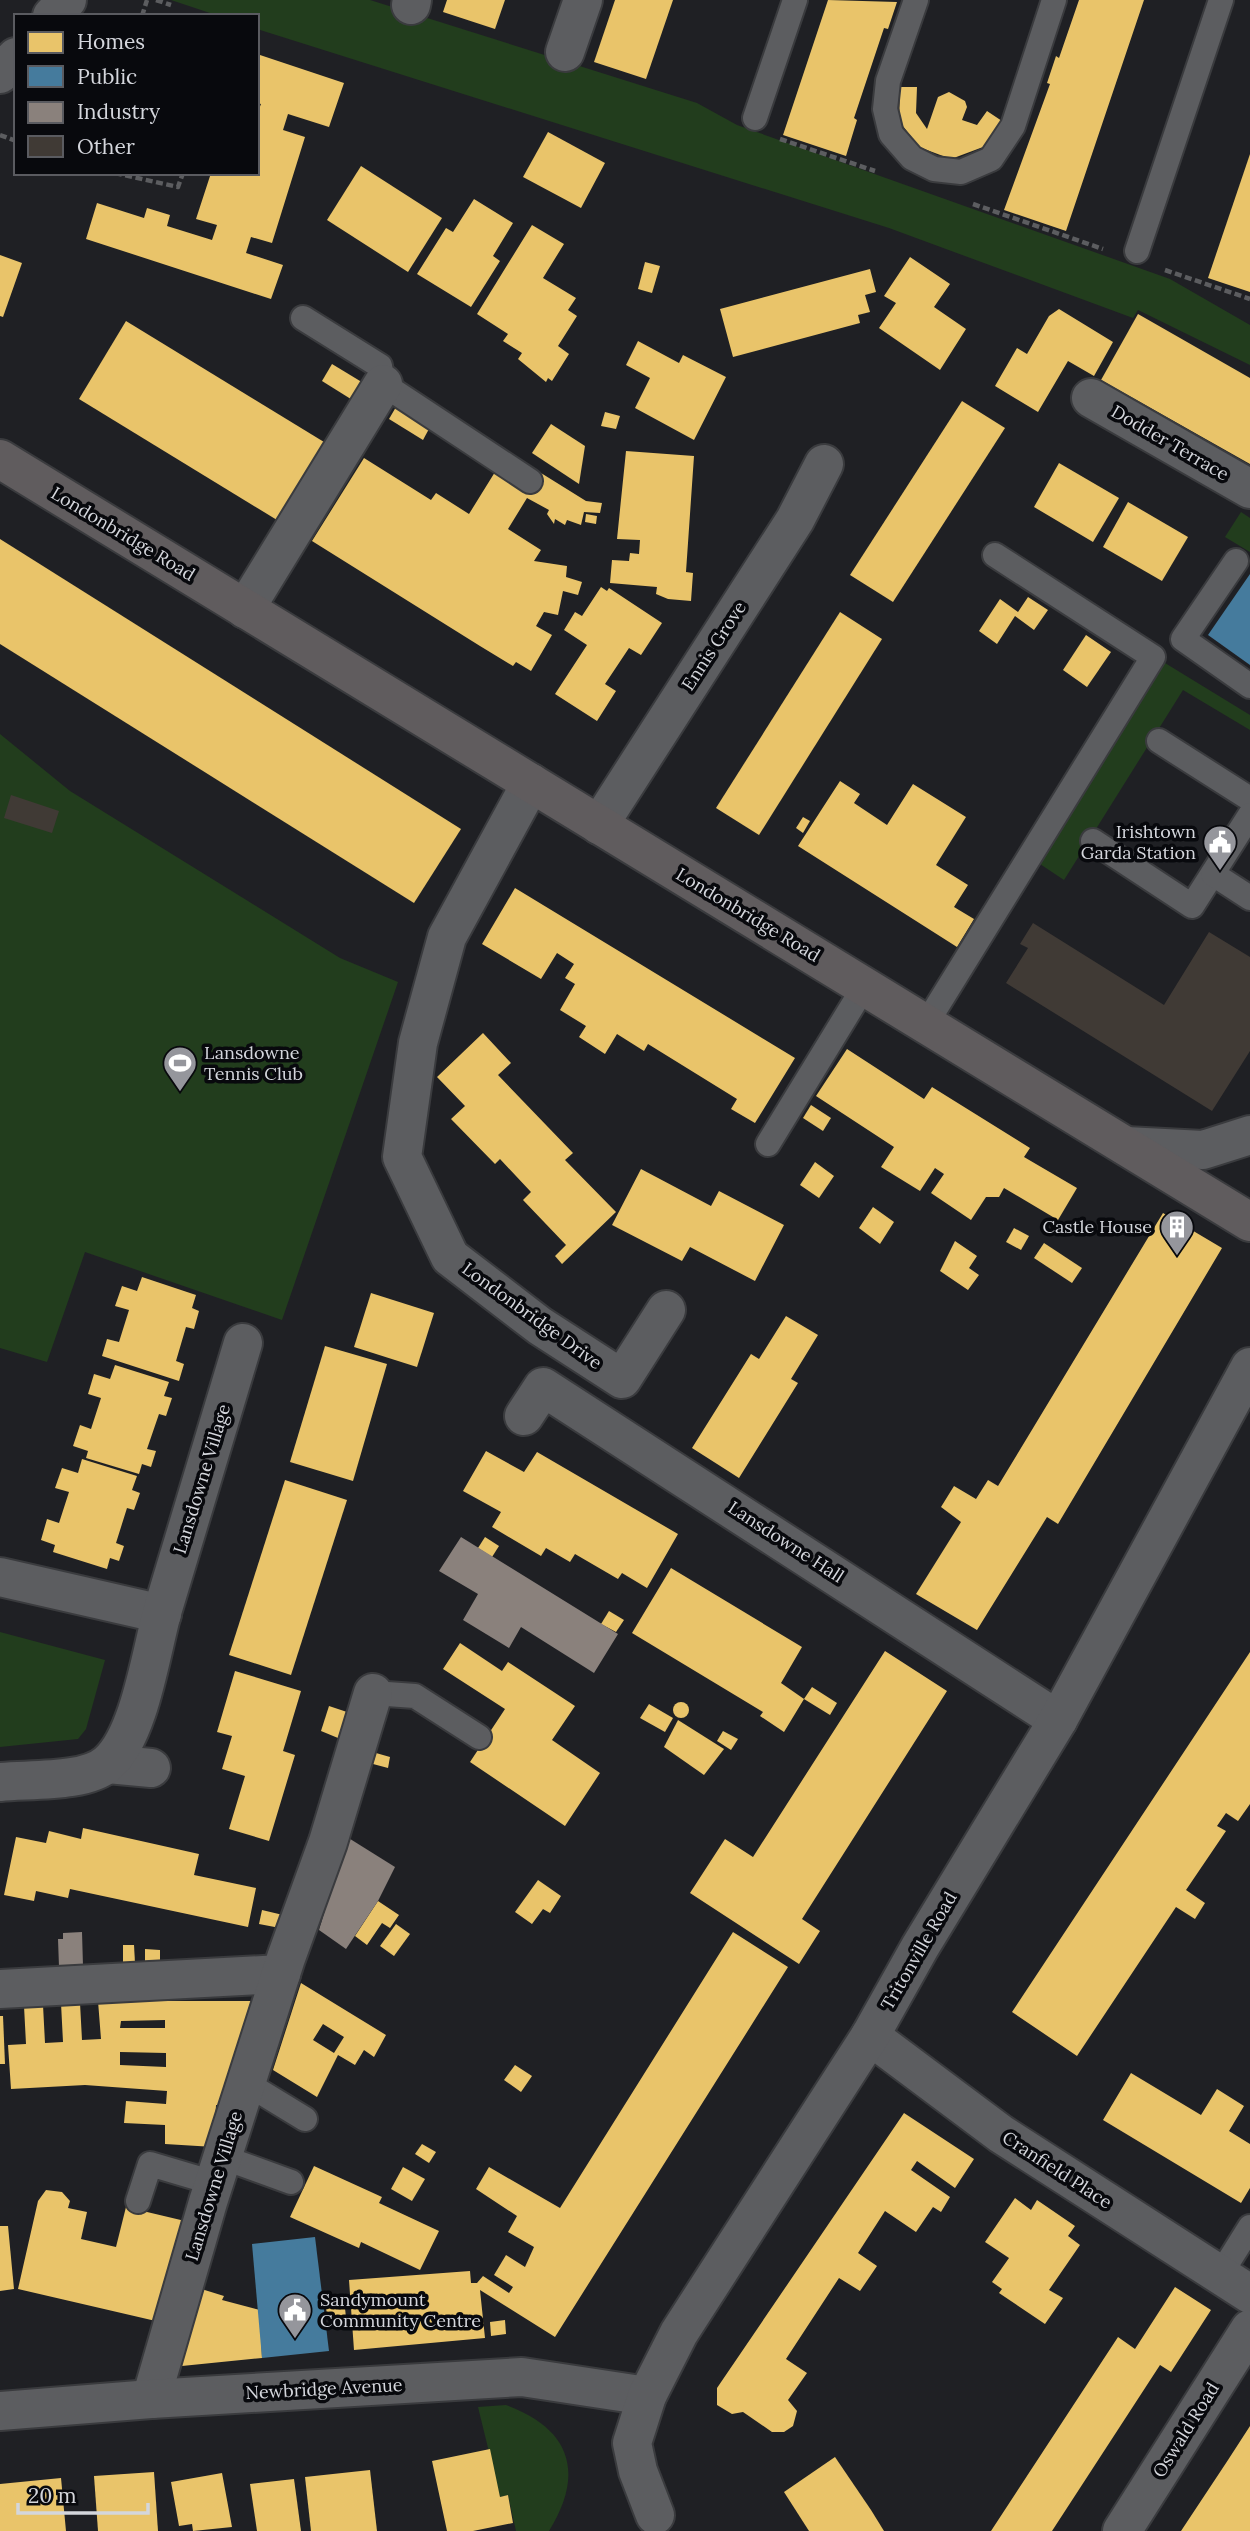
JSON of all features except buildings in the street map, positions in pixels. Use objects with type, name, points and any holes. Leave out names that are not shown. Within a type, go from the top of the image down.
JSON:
[{"type":"main road","name":"Londonbridge Road","points":[[0,459],[1250,1222]]},
{"type":"street","points":[[54,14],[67,0]]},
{"type":"street","points":[[565,52],[583,0]]},
{"type":"street","points":[[0,74],[14,59]]},
{"type":"street","points":[[245,609],[383,384]]},
{"type":"street","name":"Dodder Terrace","points":[[1091,398],[1250,489]]},
{"type":"street","name":"Ennis Grove","points":[[599,825],[795,520],[824,464]]},
{"type":"street","name":"Londonbridge Drive","points":[[531,783],[447,937],[418,1043],[402,1157],[450,1257],[540,1326],[622,1379],[666,1310]]},
{"type":"street","points":[[1126,1146],[1203,1150],[1250,1135]]},
{"type":"street","name":"Lansdowne Village","points":[[108,1764],[124,1744],[144,1685],[162,1614],[243,1343]]},
{"type":"street","name":"Tritonville Road","points":[[656,2526],[632,2443],[647,2396],[679,2333],[870,2036],[920,1947],[1058,1720],[1250,1367]]},
{"type":"street","name":"Lansdowne Hall","points":[[524,1416],[542,1387],[1058,1720]]},
{"type":"street","points":[[0,1577],[162,1614]]},
{"type":"street","name":"Lansdowne Village","points":[[151,2399],[218,2170],[281,1974],[328,1842],[373,1693]]},
{"type":"street","points":[[0,1782],[90,1775],[108,1764],[151,1768]]},
{"type":"street","points":[[0,1989],[281,1974]]},
{"type":"street","name":"Cranfield Place","points":[[870,2036],[1000,2134],[1235,2285]]},
{"type":"street","name":"Oswald Road","points":[[1122,2531],[1250,2329]]},
{"type":"street","name":"Newbridge Avenue","points":[[0,2411],[151,2399],[522,2377],[647,2396]]},
{"type":"lane","points":[[755,118],[795,0]]},
{"type":"lane","points":[[916,0],[888,81],[885,109],[891,134],[912,158],[934,169],[961,172],[990,159],[1013,126],[1054,0]]},
{"type":"lane","points":[[1137,251],[1222,0]]},
{"type":"lane","points":[[303,318],[380,366],[383,384],[530,481]]},
{"type":"lane","points":[[926,1024],[1153,657],[995,555]]},
{"type":"lane","points":[[1236,561],[1182,639],[1250,686]]},
{"type":"lane","points":[[1159,741],[1250,799]]},
{"type":"lane","points":[[1093,841],[1192,906],[1250,815]]},
{"type":"lane","points":[[1213,874],[1250,898]]},
{"type":"lane","points":[[768,1144],[864,987]]},
{"type":"lane","points":[[373,1693],[415,1696],[480,1737]]},
{"type":"lane","points":[[246,2083],[305,2119]]},
{"type":"lane","points":[[138,2201],[150,2164],[218,2170],[291,2182]]},
{"type":"lane","points":[[1235,2285],[1250,2227]]},
{"type":"path","points":[[156,0],[171,5]]},
{"type":"path","points":[[755,118],[751,129],[877,172]]},
{"type":"path","points":[[132,176],[178,187],[182,175]]},
{"type":"path","points":[[966,202],[1108,251]]},
{"type":"path","points":[[1160,268],[1250,299]]},
{"type":"green space","points":[[171,0],[370,0],[697,103],[737,125],[1170,279],[1250,325],[1250,365],[1138,310],[1133,318],[889,228],[259,30],[259,14],[213,14]]},
{"type":"green space","points":[[1241,512],[1250,518],[1250,552],[1225,537]]},
{"type":"green space","points":[[1165,663],[1250,715],[1250,730],[1183,690],[1064,880],[1040,864]]},
{"type":"green space","name":"Lansdowne Tennis Club","points":[[0,734],[70,791],[340,958],[398,982],[282,1320],[85,1252],[47,1362],[0,1348]]},
{"type":"green space","points":[[0,1632],[105,1660],[86,1729],[78,1739],[0,1747]]},
{"type":"green space","points":[[506,2405],[545,2427],[558,2440],[565,2455],[567,2490],[549,2531],[516,2531],[508,2495],[500,2497],[478,2407]]},
{"type":"place","name":"Irishtown Garda Station","points":[[1220,872]]},
{"type":"place","name":"Lansdowne Tennis Club","points":[[180,1093]]},
{"type":"place","name":"Castle House","points":[[1177,1257]]},
{"type":"place","name":"Sandymount Community Centre","points":[[295,2340]]}]
